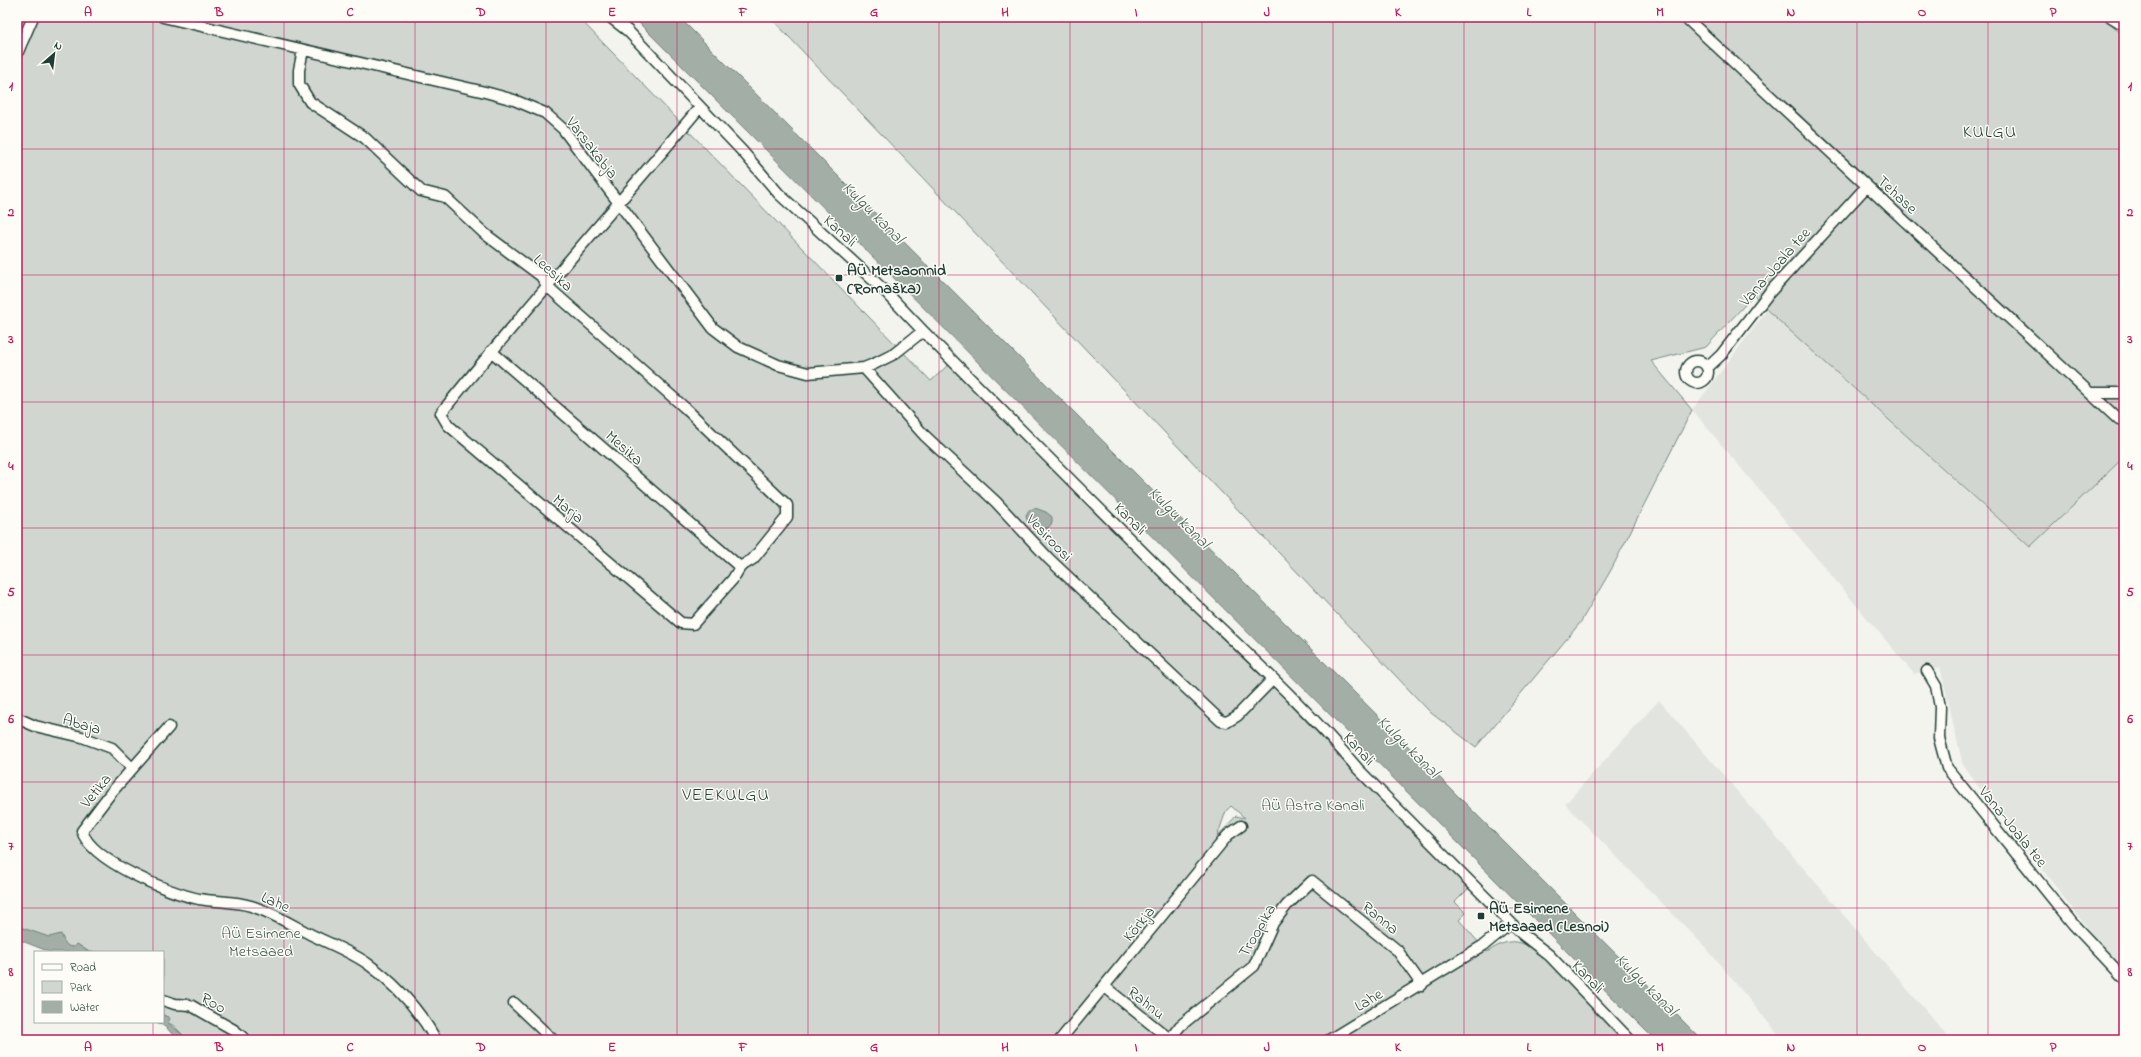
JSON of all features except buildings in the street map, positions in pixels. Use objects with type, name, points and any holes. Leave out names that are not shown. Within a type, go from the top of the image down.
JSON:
[{"type":"street","points":[[17,54],[33,17]]},
{"type":"street","name":"Varsakabja","points":[[163,17],[485,92],[514,100],[545,113],[563,129],[714,328],[738,347],[778,365],[808,373],[864,368],[894,354],[923,331]]},
{"type":"street","name":"Kanali","points":[[610,17],[628,31],[779,194],[884,290],[1187,596],[1334,740],[1358,769],[1511,923],[1549,955],[1630,1040]]},
{"type":"street","name":"Tehase","points":[[1685,17],[2119,420],[2124,414]]},
{"type":"street","points":[[2111,17],[2124,25]]},
{"type":"street","name":"Leesika","points":[[303,50],[299,70],[299,84],[310,102],[365,138],[421,192],[445,197],[485,234],[541,276],[548,287],[684,407],[787,505],[787,517],[753,559],[740,567]]},
{"type":"street","points":[[492,351],[619,204],[700,107]]},
{"type":"street","name":"Vana-Joala tee","points":[[1707,368],[1721,355],[1769,292],[1867,186]]},
{"type":"street","name":"Marja","points":[[492,351],[441,413],[448,425],[681,623],[693,624],[733,579],[740,567]]},
{"type":"street","name":"Mesika","points":[[492,351],[740,567]]},
{"type":"street","name":"Vesiroosi","points":[[864,368],[924,435],[996,502],[1049,559],[1221,721],[1227,722],[1236,716],[1273,679]]},
{"type":"street","points":[[2090,393],[2124,393]]},
{"type":"street","name":"Vana-Joala tee","points":[[1927,671],[1936,686],[1940,707],[1939,738],[1947,768],[2073,924],[2124,978]]},
{"type":"street","name":"Abaja","points":[[17,718],[35,726],[82,737],[112,748],[132,768]]},
{"type":"street","name":"Vetika","points":[[82,831],[132,768],[169,727]]},
{"type":"street","name":"Kõrkja","points":[[1060,1040],[1228,836],[1241,826]]},
{"type":"street","name":"Lahe","points":[[82,831],[85,841],[100,855],[132,874],[198,898],[250,906],[277,917],[367,963],[400,991],[424,1019],[436,1040]]},
{"type":"street","name":"Ranna","points":[[1312,881],[1397,950],[1422,985]]},
{"type":"street","name":"Troopika","points":[[1170,1040],[1180,1026],[1254,966],[1273,923],[1287,905],[1312,881]]},
{"type":"street","name":"Lahe","points":[[1329,1040],[1422,985],[1484,945],[1511,923]]},
{"type":"street","name":"Rahnu","points":[[1105,987],[1170,1040]]},
{"type":"street","name":"Roo","points":[[164,1000],[175,1004],[190,1005],[234,1030],[246,1040]]},
{"type":"street","points":[[514,1003],[553,1040]]},
{"type":"shaded area","points":[[1767,310],[2029,547],[2124,457],[2124,967],[2104,950],[1963,766],[1940,667],[1914,674],[1692,410]]},
{"type":"shaded area","points":[[1659,700],[1951,1040],[1783,1040],[1706,948],[1565,804]]},
{"type":"green space","points":[[17,17],[578,17],[931,381],[949,364],[1325,738],[1470,887],[1455,902],[1466,913],[1459,920],[1487,952],[1507,942],[1521,943],[1531,948],[1558,971],[1623,1040],[187,1039],[173,1025],[168,1023],[170,1018],[164,1015],[164,951],[88,951],[77,944],[73,947],[69,947],[17,926]],"holes":[[[1231,806],[1245,818],[1236,816],[1217,837],[1226,811]]]},
{"type":"green space","points":[[770,17],[2105,17],[2124,37],[2124,457],[2030,547],[1767,310],[1754,295],[1706,347],[1651,361],[1692,410],[1611,570],[1580,623],[1476,747],[1431,713]]},
{"type":"water","name":"Kulgu kanal","points":[[633,17],[679,17],[1702,1040],[1655,1040]]},
{"type":"water","points":[[1035,508],[1046,512],[1052,517],[1052,523],[1048,528],[1042,529],[1028,522],[1026,517],[1028,511]]},
{"type":"water","points":[[17,926],[49,937],[61,934],[68,946],[73,947],[77,944],[88,951],[47,951],[17,939]]},
{"type":"water","points":[[164,1015],[170,1018],[168,1023],[189,1040],[177,1040],[167,1028],[159,1023],[164,1023]]},
{"type":"place","name":"AÜ Metsaonnid (Romaška)","points":[[839,278]]},
{"type":"place","name":"AÜ Esimene Metsaaed (Lesnoi)","points":[[1481,916]]},
{"type":"district","name":"KULGU","points":[[1990,131]]},
{"type":"district","name":"VEEKULGU","points":[[726,794]]},
{"type":"park label","name":"AÜ Astra Kanali","points":[[1313,804]]},
{"type":"park label","name":"AÜ Esimene Metsaaed","points":[[261,941]]}]
